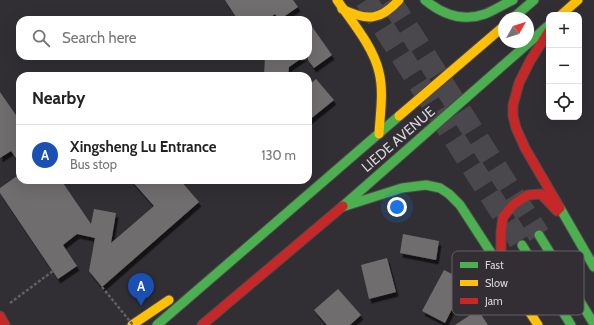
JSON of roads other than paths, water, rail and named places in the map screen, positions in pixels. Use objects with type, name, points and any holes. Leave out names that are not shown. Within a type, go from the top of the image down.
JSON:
[{"type":"main road","points":[[337,0],[373,56],[378,69],[381,80],[379,134]]},
{"type":"main road","points":[[342,9],[353,15],[372,18],[384,15],[392,10],[399,0]]},
{"type":"main road","points":[[425,0],[441,12],[456,16],[470,17],[485,14],[513,0]]},
{"type":"main road","points":[[520,12],[534,0]]},
{"type":"main road","points":[[564,12],[578,0]]},
{"type":"main road","name":"LIEDE AVENUE","points":[[264,272],[342,207],[546,28]]},
{"type":"main road","name":"LIEDE AVENUE","points":[[243,250],[498,31]]},
{"type":"main road","points":[[546,36],[520,80],[512,99],[512,114],[515,127],[525,148],[594,267]]},
{"type":"main road","points":[[342,207],[396,189],[413,185],[436,187],[446,191],[457,202],[490,251]]},
{"type":"main road","points":[[502,251],[501,232],[503,217],[514,204],[528,195],[541,194],[568,221]]},
{"type":"main road","points":[[539,235],[549,251]]},
{"type":"main road","points":[[522,245],[526,251]]},
{"type":"main road","points":[[132,325],[243,250]]},
{"type":"main road","points":[[157,325],[243,250]]},
{"type":"main road","points":[[236,308],[264,272]]},
{"type":"main road","points":[[202,325],[264,272]]},
{"type":"main road","points":[[584,308],[594,324]]},
{"type":"main road","points":[[532,315],[538,325]]},
{"type":"main road","points":[[565,315],[571,325]]},
{"type":"tunnel","points":[[366,0],[522,245]]},
{"type":"tunnel","points":[[390,0],[539,235]]},
{"type":"place","name":"Xingsheng Lu Entrance","points":[[141,306]]}]
